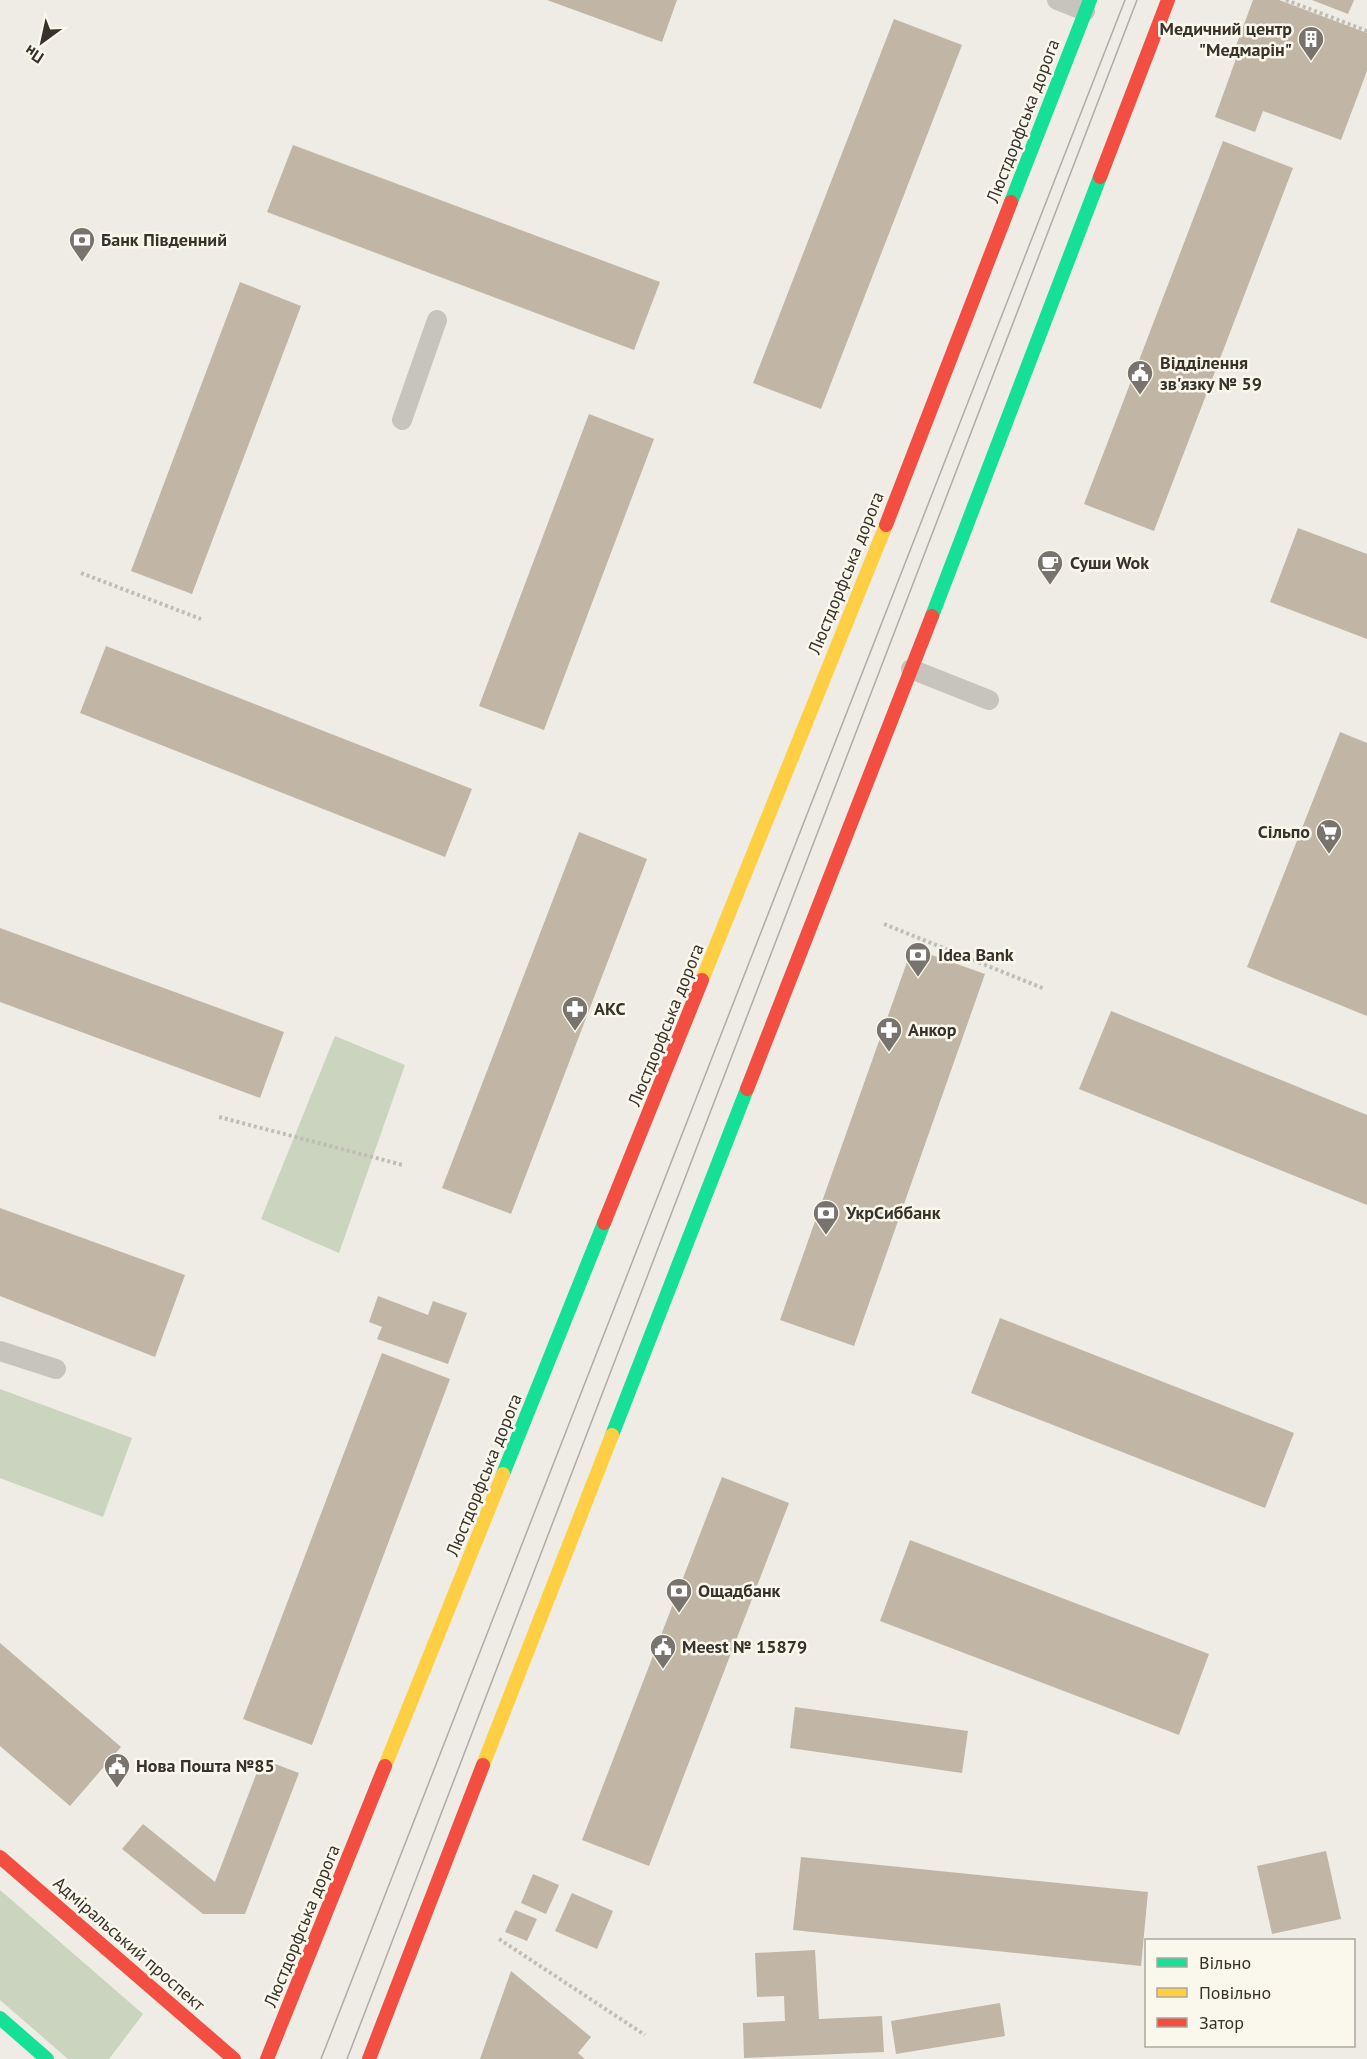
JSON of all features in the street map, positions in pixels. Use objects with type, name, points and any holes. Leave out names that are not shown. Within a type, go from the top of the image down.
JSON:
[{"type":"main road","points":[[369,2059],[911,669],[1168,0]]},
{"type":"main road","name":"Люстдорфська дорога","points":[[267,2059],[874,553],[1087,6]]},
{"type":"main road","name":"Адміральський проспект","points":[[0,1857],[234,2059]]},
{"type":"main road","points":[[0,2018],[47,2059]]},
{"type":"lane","points":[[1057,0],[1087,6]]},
{"type":"lane","points":[[402,420],[437,320]]},
{"type":"lane","points":[[911,669],[989,700]]},
{"type":"lane","points":[[0,1351],[56,1370]]},
{"type":"path","points":[[1286,0],[1367,31]]},
{"type":"path","points":[[81,573],[201,619]]},
{"type":"path","points":[[884,924],[1045,989]]},
{"type":"path","points":[[219,1117],[403,1165]]},
{"type":"path","points":[[499,1939],[645,2035]]},
{"type":"green space","points":[[335,1036],[405,1065],[339,1253],[261,1219]]},
{"type":"green space","points":[[0,1389],[132,1438],[103,1517],[0,1478]]},
{"type":"green space","points":[[0,1890],[143,2014],[109,2059],[68,2059],[0,2000]]},
{"type":"building","points":[[547,0],[677,0],[662,42]]},
{"type":"building","name":"Медичний центр \"Медмарін\"","points":[[1253,0],[1279,0],[1367,33],[1367,71],[1341,140],[1263,111],[1255,132],[1215,117],[1237,56],[1246,59],[1233,54]]},
{"type":"building","points":[[1312,0],[1354,0],[1348,14]]},
{"type":"building","points":[[894,19],[962,45],[821,409],[753,383]]},
{"type":"building","points":[[1223,141],[1293,168],[1154,531],[1084,504]]},
{"type":"building","points":[[293,145],[660,282],[634,350],[267,212]]},
{"type":"building","points":[[240,282],[301,306],[192,594],[131,571]]},
{"type":"building","points":[[589,414],[654,439],[544,730],[479,706]]},
{"type":"building","points":[[1298,528],[1367,554],[1367,639],[1270,602]]},
{"type":"building","points":[[106,646],[472,789],[445,857],[80,713]]},
{"type":"building","name":"Сільпо","points":[[1340,732],[1367,743],[1367,1016],[1247,967]]},
{"type":"building","points":[[579,832],[647,859],[511,1214],[442,1188]]},
{"type":"building","points":[[0,928],[284,1032],[260,1098],[0,1002]]},
{"type":"building","points":[[912,948],[985,974],[854,1346],[780,1320]]},
{"type":"building","points":[[1111,1011],[1367,1115],[1367,1205],[1079,1089]]},
{"type":"building","points":[[0,1208],[185,1275],[155,1357],[0,1296]]},
{"type":"building","points":[[378,1296],[428,1315],[433,1301],[467,1313],[448,1364],[377,1339],[382,1327],[369,1322]]},
{"type":"building","points":[[1000,1318],[1294,1433],[1265,1508],[971,1393]]},
{"type":"building","points":[[382,1353],[450,1379],[312,1745],[243,1719]]},
{"type":"building","points":[[722,1477],[789,1503],[649,1866],[582,1840]]},
{"type":"building","points":[[910,1540],[1209,1654],[1179,1735],[880,1621]]},
{"type":"building","points":[[0,1643],[121,1747],[70,1806],[0,1746]]},
{"type":"building","points":[[795,1707],[968,1731],[962,1773],[790,1748]]},
{"type":"building","points":[[262,1759],[299,1773],[245,1914],[203,1914],[122,1849],[143,1824],[215,1882]]},
{"type":"building","points":[[1326,1851],[1341,1919],[1272,1934],[1257,1866]]},
{"type":"building","points":[[801,1857],[1148,1892],[1141,1966],[793,1930]]},
{"type":"building","points":[[533,1874],[559,1885],[546,1914],[521,1903]]},
{"type":"building","points":[[572,1893],[613,1911],[597,1949],[555,1931]]},
{"type":"building","points":[[515,1910],[537,1919],[527,1941],[505,1932]]},
{"type":"building","points":[[815,1950],[819,2019],[882,2016],[884,2052],[744,2058],[743,2023],[785,2021],[784,1996],[757,1997],[755,1953]]},
{"type":"building","points":[[511,1971],[591,2037],[578,2053],[585,2059],[480,2059]]},
{"type":"building","points":[[1000,2003],[1005,2036],[896,2054],[891,2021]]},
{"type":"tram line","points":[[321,2059],[1125,0]]},
{"type":"tram line","points":[[347,2059],[1137,0]]},
{"type":"traffic: fast","points":[[1011,202],[1090,0]]},
{"type":"traffic: fast","points":[[932,616],[1100,177]]},
{"type":"traffic: fast","points":[[612,1435],[747,1089]]},
{"type":"traffic: fast","points":[[503,1474],[604,1223]]},
{"type":"traffic: fast","points":[[0,2018],[47,2059]]},
{"type":"traffic: slow","points":[[702,980],[886,525]]},
{"type":"traffic: slow","points":[[483,1765],[612,1435]]},
{"type":"traffic: slow","points":[[385,1766],[503,1474]]},
{"type":"traffic: jam","points":[[1100,177],[1168,0]]},
{"type":"traffic: jam","points":[[886,525],[1011,202]]},
{"type":"traffic: jam","points":[[747,1089],[932,616]]},
{"type":"traffic: jam","points":[[604,1223],[702,980]]},
{"type":"traffic: jam","points":[[369,2059],[483,1765]]},
{"type":"traffic: jam","points":[[267,2059],[385,1766]]},
{"type":"traffic: jam","points":[[0,1857],[234,2059]]},
{"type":"place","name":"Медичний центр \"Медмарін\"","points":[[1311,62]]},
{"type":"place","name":"Банк Південний","points":[[82,263]]},
{"type":"place","name":"Відділення зв'язку № 59","points":[[1140,396]]},
{"type":"place","name":"Суши Wok","points":[[1050,586]]},
{"type":"place","name":"Сільпо","points":[[1329,855]]},
{"type":"place","name":"Idea Bank","points":[[918,978]]},
{"type":"place","name":"АКС","points":[[575,1032]]},
{"type":"place","name":"Анкор","points":[[889,1053]]},
{"type":"place","name":"УкрСиббанк","points":[[826,1236]]},
{"type":"place","name":"Ощадбанк","points":[[679,1614]]},
{"type":"place","name":"Meest № 15879","points":[[663,1670]]},
{"type":"place","name":"Нова Пошта №85","points":[[117,1789]]}]
